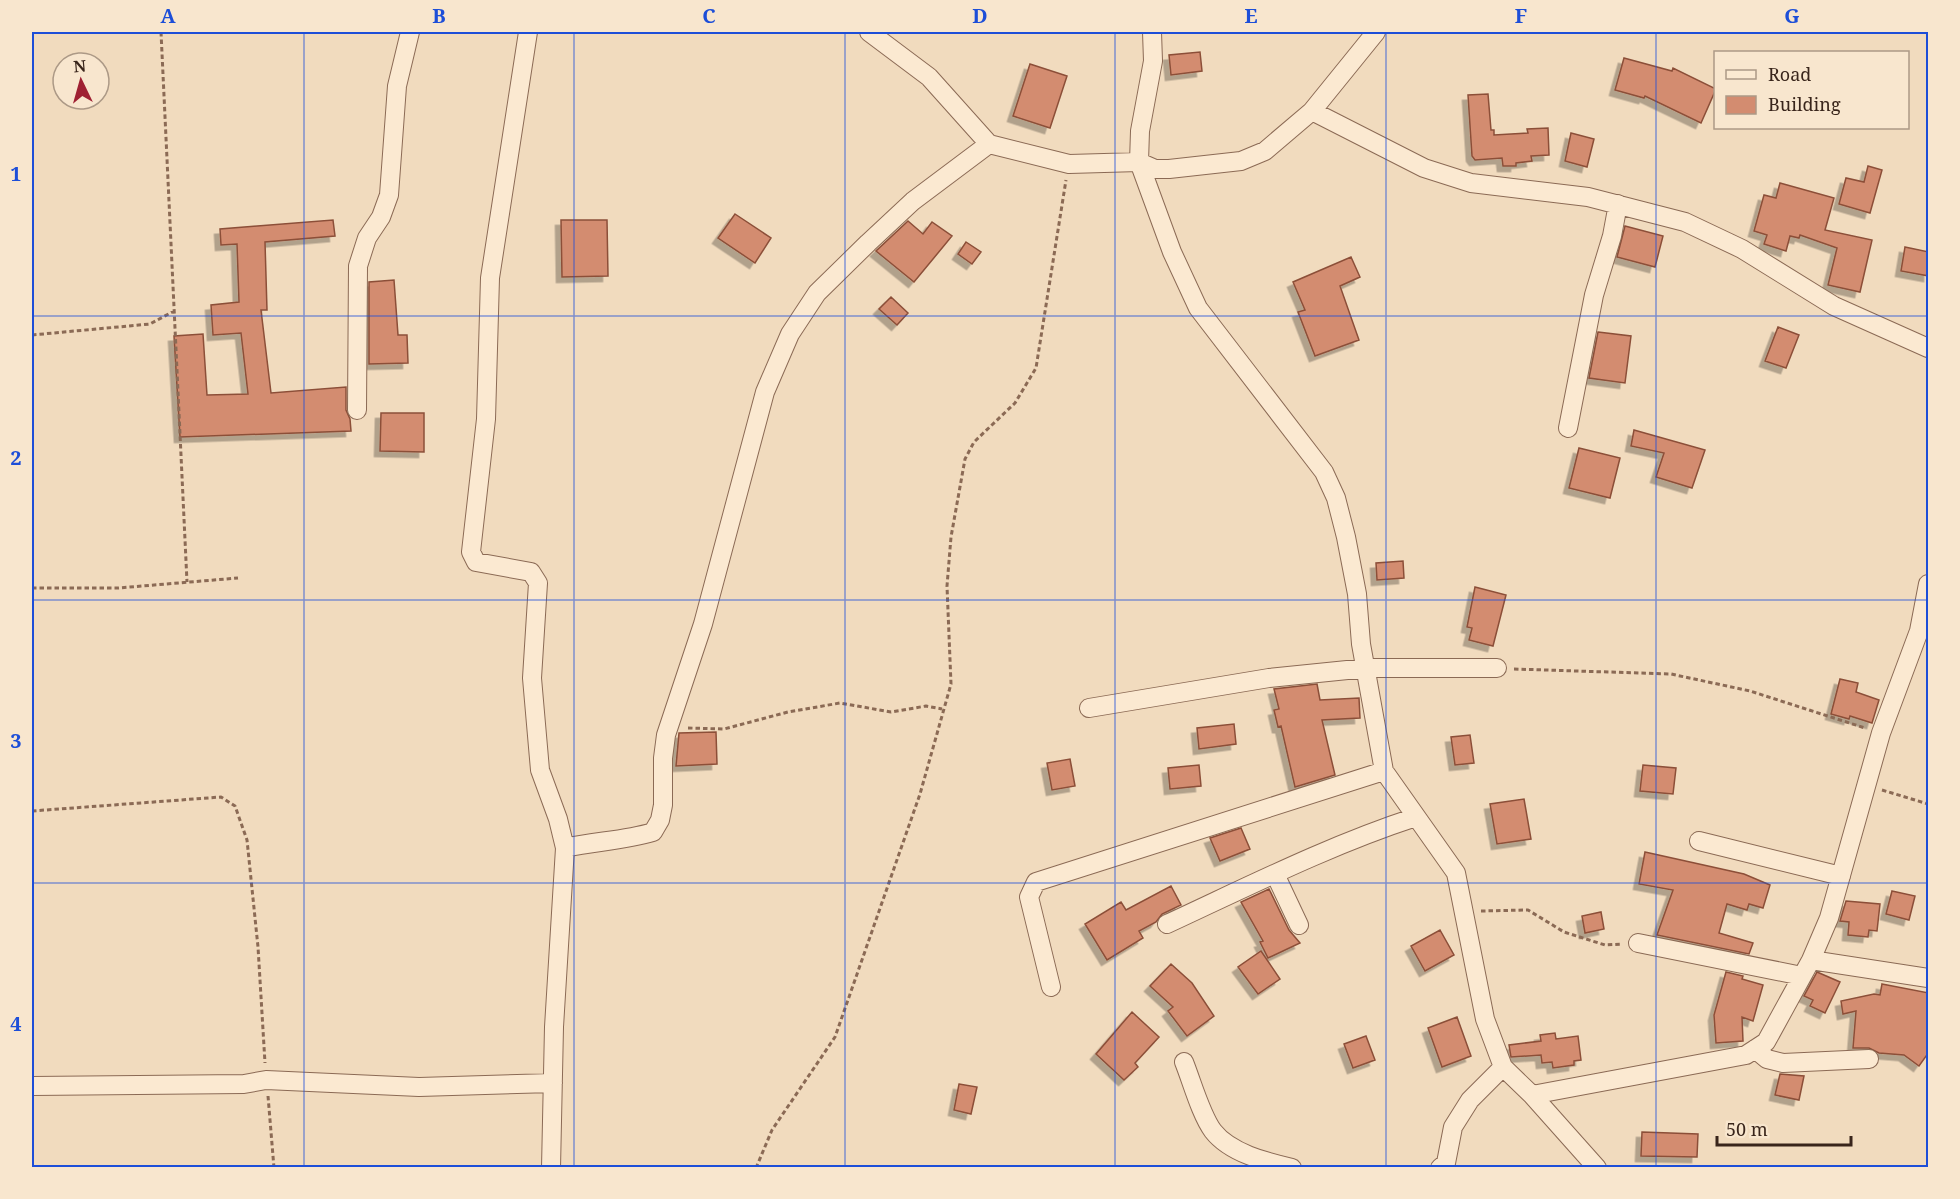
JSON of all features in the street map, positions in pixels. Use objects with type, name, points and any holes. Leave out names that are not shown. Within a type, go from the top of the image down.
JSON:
[{"type":"street","points":[[357,410],[358,266],[367,238],[381,217],[389,195],[397,86],[410,32]]},
{"type":"street","points":[[528,32],[489,278],[486,419],[471,552],[476,562],[531,572],[538,584],[532,678],[540,770],[558,819],[565,848],[551,1167]]},
{"type":"street","points":[[868,32],[929,78],[989,144],[1069,164],[1139,162],[1155,169],[1241,160],[1265,151],[1312,111],[1376,32]]},
{"type":"street","points":[[1152,32],[1153,61],[1140,131],[1139,162],[1172,252],[1198,308],[1324,472],[1336,498],[1357,594],[1361,644],[1384,771],[1456,873],[1485,1019],[1503,1067],[1598,1167]]},
{"type":"street","points":[[1312,111],[1424,168],[1471,183],[1555,193],[1618,204],[1685,222],[1742,249],[1834,306],[1929,348]]},
{"type":"street","points":[[565,848],[592,842],[628,840],[653,832],[660,820],[663,805],[663,758],[668,728],[703,624],[765,392],[790,334],[817,293],[868,243],[913,201],[989,144]]},
{"type":"street","points":[[1569,428],[1594,295],[1612,236],[1618,204]]},
{"type":"street","points":[[1532,1095],[1746,1055],[1766,1042],[1811,960],[1829,918],[1881,733],[1918,632],[1929,584]]},
{"type":"street","points":[[1089,708],[1269,678],[1367,668],[1497,668]]},
{"type":"street","points":[[1051,987],[1029,897],[1035,882],[1384,771]]},
{"type":"street","points":[[1167,924],[1360,836],[1416,817]]},
{"type":"street","points":[[1699,841],[1841,876]]},
{"type":"street","points":[[1275,874],[1299,925]]},
{"type":"street","points":[[1638,944],[1802,976]]},
{"type":"street","points":[[1811,960],[1929,978]]},
{"type":"street","points":[[1755,1049],[1767,1059],[1783,1063],[1869,1059]]},
{"type":"street","points":[[1184,1062],[1212,1130],[1225,1143],[1269,1162],[1292,1167]]},
{"type":"street","points":[[1440,1167],[1446,1163],[1453,1127],[1470,1100],[1503,1067]]},
{"type":"street","points":[[32,1086],[244,1084],[266,1080],[419,1087],[553,1083]]},
{"type":"path","points":[[161,32],[187,582]]},
{"type":"path","points":[[756,1167],[772,1130],[835,1037],[920,794],[942,709],[951,684],[947,586],[951,537],[965,459],[974,442],[1015,403],[1035,368],[1069,164]]},
{"type":"path","points":[[32,335],[150,324],[174,311]]},
{"type":"path","points":[[32,588],[118,588],[238,578]]},
{"type":"path","points":[[1497,668],[1671,674],[1750,691],[1881,733]]},
{"type":"path","points":[[668,728],[724,729],[788,712],[840,703],[891,712],[926,706],[942,709]]},
{"type":"path","points":[[1866,786],[1929,804]]},
{"type":"path","points":[[32,811],[198,797],[221,797],[235,806],[247,840],[258,947],[274,1167]]},
{"type":"path","points":[[1464,912],[1527,910],[1564,932],[1605,945],[1638,944]]},
{"type":"building","points":[[1200,52],[1202,71],[1171,75],[1169,55]]},
{"type":"building","points":[[1624,58],[1672,71],[1673,68],[1714,88],[1714,94],[1701,123],[1645,96],[1644,98],[1615,90]]},
{"type":"building","points":[[1030,64],[1067,76],[1050,128],[1013,116]]},
{"type":"building","points":[[1488,94],[1491,130],[1494,130],[1494,135],[1528,133],[1527,129],[1548,128],[1549,155],[1531,156],[1532,161],[1516,163],[1516,166],[1503,166],[1502,158],[1475,160],[1472,156],[1468,95]]},
{"type":"building","points":[[1571,133],[1594,139],[1587,167],[1565,161]]},
{"type":"building","points":[[1868,166],[1882,170],[1870,213],[1839,204],[1846,178],[1864,182]]},
{"type":"building","points":[[1780,183],[1834,198],[1825,230],[1872,240],[1860,292],[1828,285],[1837,248],[1800,235],[1799,238],[1790,236],[1786,251],[1764,244],[1767,235],[1754,231],[1764,195],[1776,198]]},
{"type":"building","points":[[735,214],[771,238],[755,263],[718,238]]},
{"type":"building","points":[[333,220],[335,236],[265,242],[267,310],[261,310],[271,393],[346,387],[346,410],[350,419],[351,431],[180,437],[174,336],[203,334],[207,395],[248,394],[241,333],[213,335],[211,305],[239,302],[237,244],[221,245],[220,229]]},
{"type":"building","points":[[561,220],[607,220],[608,276],[562,277]]},
{"type":"building","points":[[908,221],[923,234],[932,222],[952,236],[914,282],[876,251]]},
{"type":"building","points":[[1625,226],[1663,236],[1655,267],[1617,257]]},
{"type":"building","points":[[966,242],[981,252],[972,264],[958,254]]},
{"type":"building","points":[[1905,247],[1929,252],[1929,276],[1901,271]]},
{"type":"building","points":[[1351,257],[1360,277],[1340,286],[1359,340],[1315,356],[1298,312],[1305,310],[1293,282]]},
{"type":"building","points":[[394,280],[398,335],[407,335],[408,363],[369,364],[369,282]]},
{"type":"building","points":[[891,297],[908,313],[897,325],[879,309]]},
{"type":"building","points":[[1778,327],[1799,335],[1786,368],[1765,361]]},
{"type":"building","points":[[1598,332],[1631,336],[1625,383],[1589,378]]},
{"type":"building","points":[[381,413],[424,413],[424,452],[380,451]]},
{"type":"building","points":[[1634,430],[1705,450],[1692,488],[1656,477],[1664,453],[1631,446]]},
{"type":"building","points":[[1579,448],[1620,458],[1610,498],[1569,488]]},
{"type":"building","points":[[1403,561],[1404,578],[1377,580],[1376,563]]},
{"type":"building","points":[[1475,587],[1506,595],[1493,646],[1469,640],[1472,628],[1467,627]]},
{"type":"building","points":[[1840,679],[1858,683],[1856,692],[1879,700],[1872,723],[1850,716],[1849,719],[1831,714]]},
{"type":"building","points":[[1317,684],[1320,700],[1359,698],[1360,718],[1322,720],[1335,775],[1295,787],[1281,726],[1278,727],[1274,710],[1279,709],[1274,689]]},
{"type":"building","points":[[1234,724],[1236,744],[1199,749],[1197,728]]},
{"type":"building","points":[[716,732],[717,764],[676,766],[679,733]]},
{"type":"building","points":[[1470,735],[1474,763],[1455,765],[1451,737]]},
{"type":"building","points":[[1070,759],[1075,786],[1052,790],[1047,763]]},
{"type":"building","points":[[1199,765],[1201,786],[1170,789],[1168,768]]},
{"type":"building","points":[[1643,765],[1676,768],[1673,794],[1640,791]]},
{"type":"building","points":[[1524,799],[1531,839],[1497,844],[1490,804]]},
{"type":"building","points":[[1241,828],[1250,849],[1220,861],[1210,838]]},
{"type":"building","points":[[1645,852],[1744,874],[1770,885],[1763,908],[1749,904],[1747,910],[1727,904],[1719,933],[1753,943],[1749,954],[1657,935],[1673,890],[1639,884]]},
{"type":"building","points":[[1171,886],[1181,905],[1162,914],[1156,922],[1139,931],[1143,938],[1107,960],[1085,924],[1121,902],[1126,910]]},
{"type":"building","points":[[1269,889],[1289,930],[1300,943],[1268,958],[1260,942],[1263,941],[1241,902]]},
{"type":"building","points":[[1892,891],[1915,896],[1909,920],[1886,914]]},
{"type":"building","points":[[1846,901],[1880,904],[1877,931],[1869,930],[1868,937],[1848,935],[1849,922],[1840,921]]},
{"type":"building","points":[[1601,912],[1604,929],[1585,933],[1582,916]]},
{"type":"building","points":[[1440,930],[1454,955],[1425,971],[1411,946]]},
{"type":"building","points":[[1261,951],[1280,979],[1258,994],[1238,967]]},
{"type":"building","points":[[1171,964],[1192,983],[1214,1016],[1187,1036],[1168,1011],[1173,1007],[1150,986]]},
{"type":"building","points":[[1726,972],[1743,976],[1742,979],[1763,985],[1753,1021],[1742,1017],[1743,1041],[1716,1043],[1714,1015]]},
{"type":"building","points":[[1817,972],[1840,982],[1825,1013],[1810,1006],[1813,1000],[1804,996]]},
{"type":"building","points":[[1882,984],[1929,993],[1929,1052],[1919,1066],[1904,1055],[1879,1053],[1869,1048],[1853,1048],[1856,1011],[1843,1014],[1841,1001],[1874,994],[1880,995]]},
{"type":"building","points":[[1132,1012],[1159,1037],[1135,1063],[1138,1067],[1124,1080],[1096,1054]]},
{"type":"building","points":[[1457,1017],[1471,1056],[1442,1067],[1428,1028]]},
{"type":"building","points":[[1555,1033],[1556,1039],[1578,1036],[1581,1060],[1574,1061],[1574,1065],[1553,1068],[1552,1062],[1542,1063],[1541,1055],[1511,1057],[1509,1045],[1541,1041],[1540,1035]]},
{"type":"building","points":[[1366,1036],[1375,1060],[1353,1068],[1344,1044]]},
{"type":"building","points":[[1780,1074],[1804,1076],[1799,1100],[1775,1095]]},
{"type":"building","points":[[959,1084],[977,1087],[971,1114],[954,1110]]},
{"type":"building","points":[[1642,1132],[1698,1134],[1697,1157],[1641,1156]]}]
